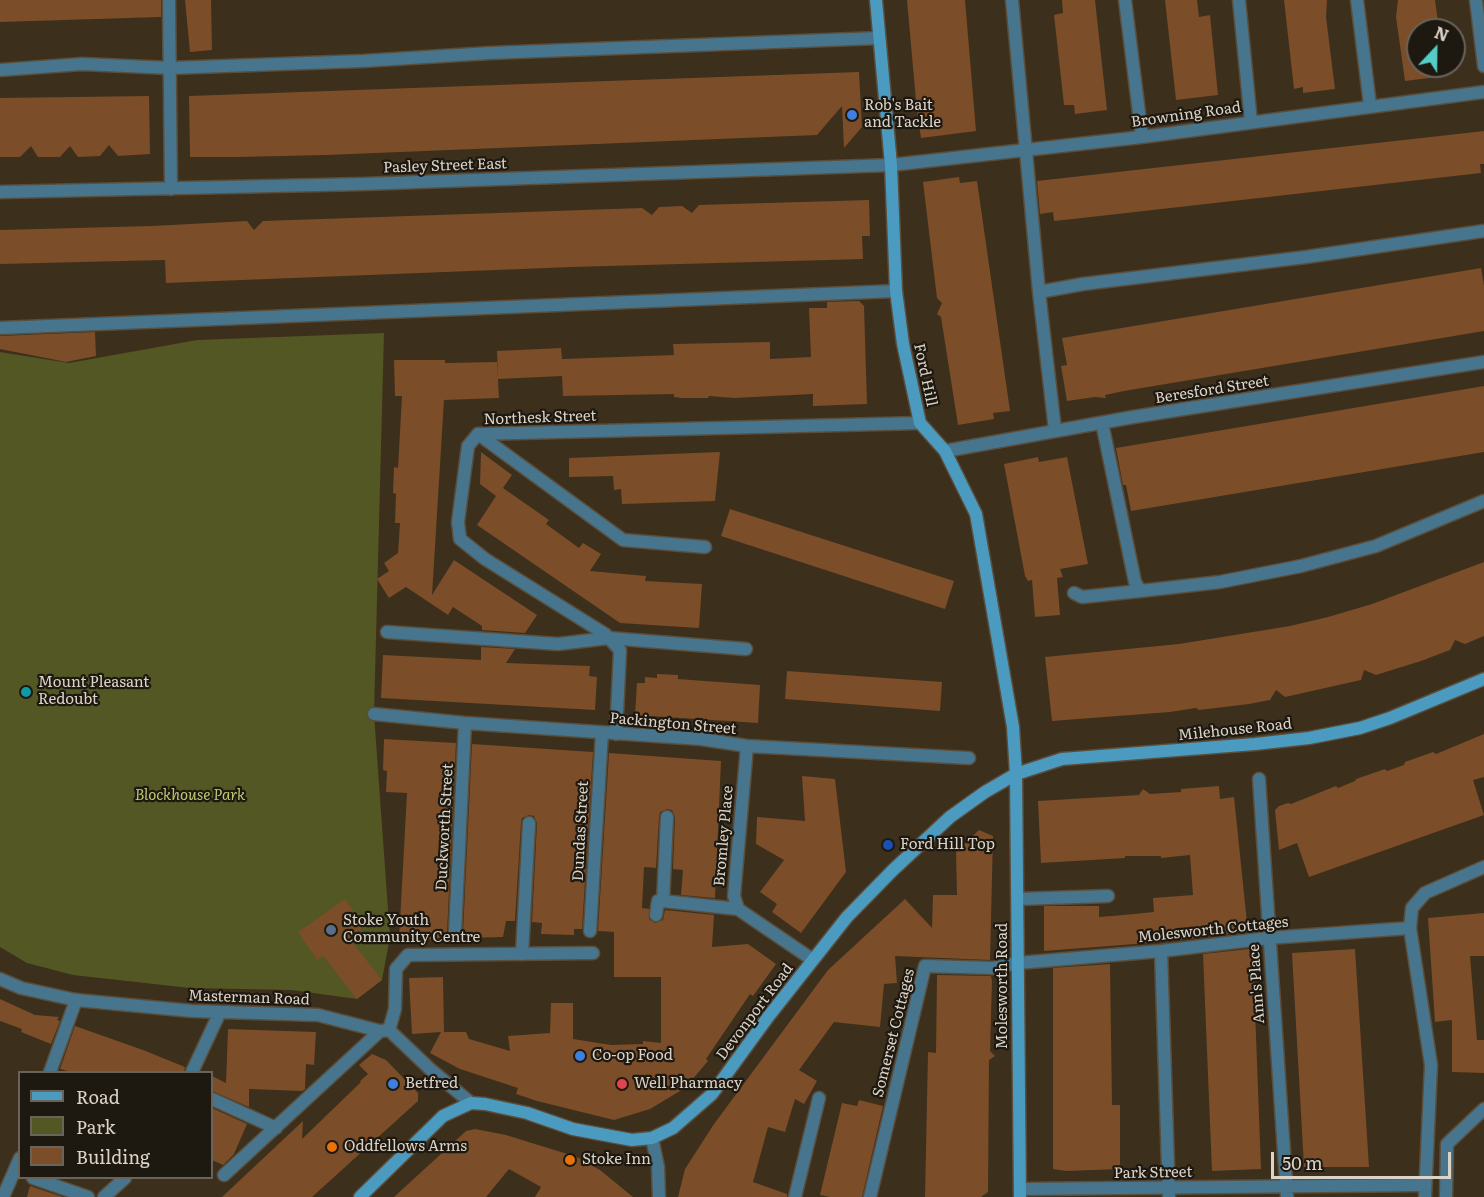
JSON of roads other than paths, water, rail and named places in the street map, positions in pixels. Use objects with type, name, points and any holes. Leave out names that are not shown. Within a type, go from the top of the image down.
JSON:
[{"type":"main road","name":"Ford Hill","points":[[876,0],[891,165],[896,291],[903,344],[920,423],[945,451],[976,514],[1013,727],[1016,774]]},
{"type":"main road","name":"Milehouse Road","points":[[985,792],[1016,774],[1062,759],[1255,744],[1309,738],[1360,728],[1484,679]]},
{"type":"main road","name":"Molesworth Road","points":[[1016,774],[1020,1193]]},
{"type":"main road","name":"Devonport Road","points":[[471,1103],[527,1113],[588,1132],[632,1140],[652,1138],[684,1120],[712,1094],[768,1017],[847,916],[951,817],[985,792]]},
{"type":"main road","points":[[360,1197],[443,1116],[471,1103]]},
{"type":"street","points":[[169,0],[171,189]]},
{"type":"street","points":[[1012,0],[1039,292],[1055,430]]},
{"type":"street","points":[[1125,0],[1142,137]]},
{"type":"street","points":[[1239,0],[1251,122]]},
{"type":"street","points":[[1357,0],[1370,105]]},
{"type":"street","points":[[1476,0],[1484,66]]},
{"type":"street","points":[[0,70],[82,64],[170,68],[363,61],[489,53],[879,38]]},
{"type":"street","name":"Browning Road","points":[[891,165],[1142,137],[1370,105],[1484,92]]},
{"type":"street","name":"Pasley Street East","points":[[0,192],[171,189],[891,165]]},
{"type":"street","points":[[1039,292],[1083,284],[1484,231]]},
{"type":"street","points":[[0,327],[896,291]]},
{"type":"street","name":"Beresford Street","points":[[945,451],[1055,430],[1484,362]]},
{"type":"street","name":"Northesk Street","points":[[609,638],[485,559],[460,539],[458,522],[468,446],[478,434],[920,423]]},
{"type":"street","points":[[1102,423],[1135,582],[1140,591]]},
{"type":"street","points":[[478,434],[623,540],[705,547]]},
{"type":"street","points":[[1074,593],[1082,597],[1220,582],[1301,566],[1376,546],[1484,501]]},
{"type":"street","points":[[387,632],[558,644],[609,638],[746,649]]},
{"type":"street","points":[[609,638],[620,650],[616,734]]},
{"type":"street","name":"Packington Street","points":[[374,714],[465,723],[701,739],[747,746],[969,758]]},
{"type":"street","name":"Duckworth Street","points":[[455,933],[465,723]]},
{"type":"street","name":"Dundas Street","points":[[590,931],[602,733]]},
{"type":"street","name":"Bromley Place","points":[[738,909],[734,896],[747,746]]},
{"type":"street","name":"Ann's Place","points":[[1259,779],[1287,1192]]},
{"type":"street","points":[[663,901],[668,817]]},
{"type":"street","points":[[522,954],[529,823]]},
{"type":"street","points":[[1425,1191],[1431,1065],[1410,928],[1412,908],[1425,893],[1484,867]]},
{"type":"street","points":[[1017,899],[1108,896]]},
{"type":"street","points":[[656,915],[658,901],[738,909],[813,960]]},
{"type":"street","name":"Molesworth Cottages","points":[[1018,963],[1161,951],[1269,938],[1410,928]]},
{"type":"street","points":[[1161,951],[1168,1192]]},
{"type":"street","points":[[224,1175],[385,1031],[395,1009],[396,969],[408,955],[593,953]]},
{"type":"street","name":"Somerset Cottages","points":[[870,1197],[925,966],[993,968],[1018,963]]},
{"type":"street","name":"Masterman Road","points":[[0,979],[21,988],[76,1000],[220,1012],[318,1015],[385,1031],[471,1103]]},
{"type":"street","points":[[50,1071],[76,1000]]},
{"type":"street","points":[[192,1071],[220,1012]]},
{"type":"street","points":[[795,1197],[819,1098]]},
{"type":"street","points":[[213,1099],[276,1128]]},
{"type":"street","points":[[1447,1191],[1447,1144],[1482,1114]]},
{"type":"street","points":[[652,1138],[658,1167],[658,1197]]},
{"type":"street","points":[[3,1197],[17,1172]]},
{"type":"street","points":[[36,1179],[88,1197]]},
{"type":"street","points":[[104,1197],[124,1179]]},
{"type":"street","name":"Park Street","points":[[1020,1193],[1447,1191]]},
{"type":"place","name":"Rob's Bait and Tackle","points":[[852,115]]},
{"type":"place","name":"Mount Pleasant Redoubt","points":[[26,692]]},
{"type":"place","name":"Ford Hill Top","points":[[888,845]]},
{"type":"place","name":"Stoke Youth Community Centre","points":[[331,930]]},
{"type":"place","name":"Co-op Food","points":[[580,1056]]},
{"type":"place","name":"Betfred","points":[[393,1084]]},
{"type":"place","name":"Well Pharmacy","points":[[622,1084]]},
{"type":"place","name":"Oddfellows Arms","points":[[332,1147]]},
{"type":"place","name":"Stoke Inn","points":[[570,1160]]},
{"type":"park label","name":"Blockhouse Park","points":[[190,796]]}]
